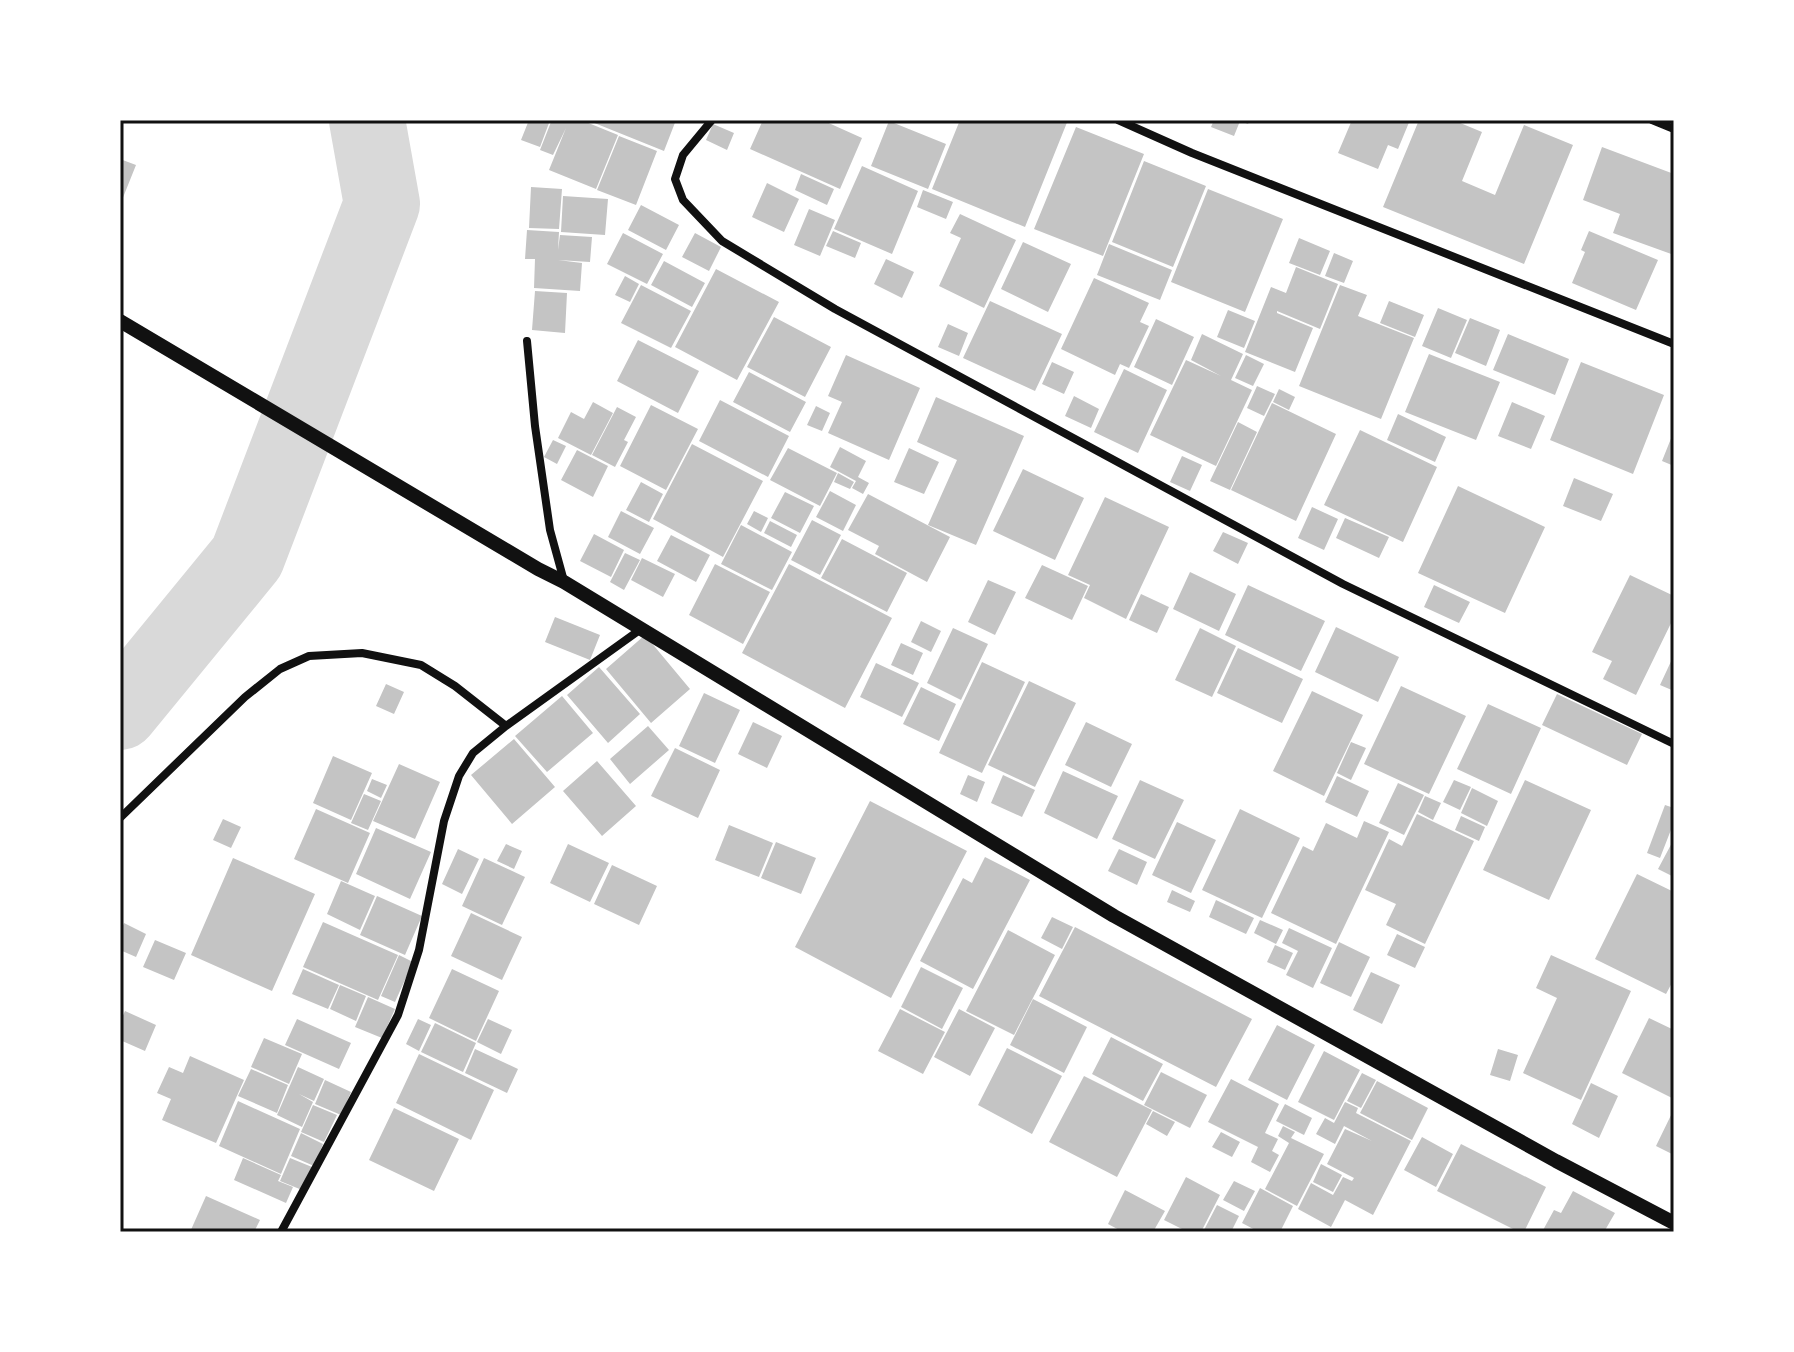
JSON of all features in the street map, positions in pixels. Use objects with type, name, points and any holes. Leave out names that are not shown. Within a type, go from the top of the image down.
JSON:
[{"type":"street","points":[[712,120],[683,155],[675,179],[683,200],[722,241],[835,309],[1343,584],[1674,744]]},
{"type":"street","points":[[1118,120],[1192,153],[1674,344]]},
{"type":"street","points":[[1652,120],[1674,129]]},
{"type":"street","points":[[120,321],[564,582],[1114,916],[1528,1146],[1674,1223]]},
{"type":"street","points":[[527,341],[550,530],[564,582]]},
{"type":"street","points":[[281,1232],[398,1015],[419,950],[444,821],[459,776],[473,753],[506,726],[641,629]]},
{"type":"street","points":[[120,818],[245,697],[280,669],[309,656],[362,653],[421,665],[455,686],[506,726]]},
{"type":"building","points":[[529,120],[549,123],[540,147],[521,140]]},
{"type":"building","points":[[546,120],[581,120],[618,135],[596,189],[549,170],[566,128],[553,155],[540,150],[551,122]]},
{"type":"building","points":[[587,120],[676,120],[664,151]]},
{"type":"building","points":[[763,120],[822,120],[862,138],[840,189],[750,149]]},
{"type":"building","points":[[960,120],[1068,120],[1025,227],[932,189]]},
{"type":"building","points":[[1214,120],[1250,120],[1248,124],[1240,121],[1234,136],[1211,127]]},
{"type":"building","points":[[1352,120],[1410,120],[1398,149],[1388,145],[1378,169],[1338,153]]},
{"type":"building","points":[[1419,120],[1453,120],[1482,132],[1462,181],[1495,195],[1524,125],[1573,145],[1524,264],[1383,207]]},
{"type":"building","points":[[889,121],[946,144],[928,189],[871,166]]},
{"type":"building","points":[[713,124],[734,133],[727,150],[706,140]]},
{"type":"building","points":[[1076,127],[1144,154],[1103,256],[1034,229]]},
{"type":"building","points":[[619,136],[657,151],[636,205],[597,190]]},
{"type":"building","points":[[1602,147],[1674,174],[1674,255],[1613,233],[1620,214],[1583,200]]},
{"type":"building","points":[[120,159],[136,165],[120,205]]},
{"type":"building","points":[[1144,161],[1206,186],[1173,267],[1112,242]]},
{"type":"building","points":[[862,166],[918,191],[892,254],[834,229]]},
{"type":"building","points":[[801,174],[834,189],[827,205],[795,190]]},
{"type":"building","points":[[767,183],[799,199],[784,232],[752,217]]},
{"type":"building","points":[[531,187],[562,189],[559,229],[529,228]]},
{"type":"building","points":[[1208,189],[1283,219],[1245,312],[1171,282]]},
{"type":"building","points":[[923,190],[953,202],[946,219],[917,207]]},
{"type":"building","points":[[563,196],[608,199],[605,235],[561,232]]},
{"type":"building","points":[[641,205],[679,225],[666,250],[628,230]]},
{"type":"building","points":[[809,209],[835,220],[820,256],[794,245]]},
{"type":"building","points":[[960,214],[1016,240],[984,308],[939,286],[961,238],[950,233]]},
{"type":"building","points":[[527,230],[559,232],[558,250],[560,235],[592,237],[590,262],[558,260],[582,263],[580,291],[534,288],[535,259],[525,259]]},
{"type":"building","points":[[833,231],[861,243],[855,258],[826,246]]},
{"type":"building","points":[[1589,231],[1658,260],[1636,310],[1572,283],[1585,252],[1581,250]]},
{"type":"building","points":[[623,233],[663,254],[647,284],[607,264]]},
{"type":"building","points":[[695,233],[721,247],[709,271],[682,257]]},
{"type":"building","points":[[1299,238],[1330,251],[1320,275],[1289,263]]},
{"type":"building","points":[[1023,242],[1071,264],[1048,312],[1001,289]]},
{"type":"building","points":[[1109,244],[1172,270],[1160,300],[1097,275]]},
{"type":"building","points":[[1334,253],[1353,261],[1344,283],[1325,276]]},
{"type":"building","points":[[886,259],[914,272],[902,298],[874,284]]},
{"type":"building","points":[[664,261],[705,283],[692,307],[651,285]]},
{"type":"building","points":[[1296,267],[1338,284],[1320,329],[1277,311],[1313,328],[1295,372],[1245,352],[1271,287],[1286,293]]},
{"type":"building","points":[[716,269],[779,302],[737,380],[675,347]]},
{"type":"building","points":[[625,276],[639,284],[630,302],[615,295]]},
{"type":"building","points":[[1094,278],[1149,303],[1140,322],[1149,326],[1129,368],[1120,364],[1115,375],[1061,349]]},
{"type":"building","points":[[641,285],[691,311],[671,348],[621,323]]},
{"type":"building","points":[[1340,285],[1367,295],[1358,316],[1414,338],[1381,419],[1299,386]]},
{"type":"building","points":[[535,291],[567,293],[565,333],[532,330]]},
{"type":"building","points":[[990,301],[1062,334],[1035,391],[963,358]]},
{"type":"building","points":[[1389,301],[1424,315],[1415,337],[1380,323]]},
{"type":"building","points":[[1438,308],[1467,320],[1451,358],[1422,346]]},
{"type":"building","points":[[1228,310],[1255,321],[1244,348],[1217,337]]},
{"type":"building","points":[[774,317],[831,347],[805,397],[747,367]]},
{"type":"building","points":[[1470,318],[1500,330],[1486,366],[1455,353]]},
{"type":"building","points":[[1156,319],[1194,337],[1172,385],[1134,367]]},
{"type":"building","points":[[948,324],[968,333],[959,356],[938,347]]},
{"type":"building","points":[[1202,334],[1243,354],[1231,380],[1252,390],[1216,466],[1150,435],[1186,360],[1221,376],[1191,360]]},
{"type":"building","points":[[1508,334],[1569,359],[1555,395],[1493,370]]},
{"type":"building","points":[[638,340],[699,371],[678,413],[617,381]]},
{"type":"building","points":[[1429,354],[1500,382],[1476,440],[1405,412]]},
{"type":"building","points":[[846,355],[920,388],[889,460],[828,433],[842,402],[828,396]]},
{"type":"building","points":[[1246,355],[1264,364],[1253,386],[1235,378]]},
{"type":"building","points":[[1052,362],[1074,372],[1064,394],[1042,384]]},
{"type":"building","points":[[1581,362],[1664,395],[1633,474],[1550,440]]},
{"type":"building","points":[[1124,369],[1167,390],[1138,453],[1094,432]]},
{"type":"building","points":[[749,372],[806,402],[790,432],[733,402]]},
{"type":"building","points":[[1257,386],[1275,394],[1264,416],[1247,408]]},
{"type":"building","points":[[1279,389],[1295,397],[1289,410],[1273,402]]},
{"type":"building","points":[[1074,396],[1099,409],[1091,428],[1065,416]]},
{"type":"building","points":[[936,397],[1024,436],[976,545],[928,525],[957,460],[917,442]]},
{"type":"building","points":[[720,400],[789,436],[768,477],[699,441]]},
{"type":"building","points":[[593,402],[613,413],[591,455],[558,438],[571,412],[584,419]]},
{"type":"building","points":[[1512,402],[1545,416],[1531,449],[1498,436]]},
{"type":"building","points":[[1272,403],[1336,434],[1296,521],[1231,490]]},
{"type":"building","points":[[651,405],[698,429],[666,490],[620,466]]},
{"type":"building","points":[[816,406],[830,413],[822,431],[807,425]]},
{"type":"building","points":[[617,407],[636,417],[615,467],[592,455]]},
{"type":"building","points":[[1398,414],[1446,437],[1435,462],[1387,440]]},
{"type":"building","points":[[1238,422],[1257,432],[1230,490],[1210,481]]},
{"type":"building","points":[[1360,430],[1437,467],[1403,542],[1324,505]]},
{"type":"building","points":[[1674,431],[1674,466],[1662,461]]},
{"type":"building","points":[[553,440],[566,446],[557,464],[544,457]]},
{"type":"building","points":[[692,444],[763,481],[723,557],[653,519]]},
{"type":"building","points":[[840,447],[866,461],[858,477],[869,483],[863,494],[852,488],[856,481],[830,467]]},
{"type":"building","points":[[788,448],[837,473],[820,506],[770,480]]},
{"type":"building","points":[[909,448],[939,462],[924,494],[894,482]]},
{"type":"building","points":[[577,450],[608,466],[593,497],[561,480]]},
{"type":"building","points":[[1182,456],[1202,465],[1190,491],[1170,482]]},
{"type":"building","points":[[1023,469],[1084,498],[1055,560],[993,531]]},
{"type":"building","points":[[838,473],[854,482],[850,489],[834,482]]},
{"type":"building","points":[[1574,478],[1613,494],[1601,521],[1563,506]]},
{"type":"building","points":[[641,482],[663,494],[649,522],[626,510]]},
{"type":"building","points":[[1458,486],[1545,527],[1505,613],[1418,573]]},
{"type":"building","points":[[830,491],[856,505],[843,531],[816,517]]},
{"type":"building","points":[[785,492],[814,506],[800,533],[771,518]]},
{"type":"building","points":[[868,494],[950,537],[927,582],[875,554],[879,546],[848,530]]},
{"type":"building","points":[[1105,497],[1169,527],[1126,619],[1084,598],[1090,585],[1068,575]]},
{"type":"building","points":[[1312,507],[1338,519],[1324,550],[1298,538]]},
{"type":"building","points":[[621,511],[654,528],[640,554],[608,537]]},
{"type":"building","points":[[754,511],[768,518],[761,532],[747,524]]},
{"type":"building","points":[[1345,518],[1389,537],[1379,558],[1336,538]]},
{"type":"building","points":[[812,520],[841,535],[820,575],[791,560]]},
{"type":"building","points":[[770,521],[797,535],[791,547],[764,533]]},
{"type":"building","points":[[741,525],[792,552],[772,590],[721,564]]},
{"type":"building","points":[[1223,532],[1248,543],[1238,564],[1213,551]]},
{"type":"building","points":[[594,534],[624,550],[611,577],[580,561]]},
{"type":"building","points":[[671,535],[710,555],[696,582],[657,561]]},
{"type":"building","points":[[842,539],[907,573],[887,612],[821,578]]},
{"type":"building","points":[[625,553],[640,560],[624,590],[610,582]]},
{"type":"building","points":[[642,558],[675,574],[663,597],[631,580]]},
{"type":"building","points":[[715,564],[770,592],[743,644],[689,615]]},
{"type":"building","points":[[789,564],[892,618],[845,708],[742,653]]},
{"type":"building","points":[[1042,565],[1088,586],[1072,620],[1025,598]]},
{"type":"building","points":[[1190,572],[1236,594],[1219,631],[1173,609]]},
{"type":"building","points":[[1630,575],[1674,596],[1674,617],[1636,695],[1603,679],[1612,661],[1592,652]]},
{"type":"building","points":[[988,580],[1016,592],[995,635],[968,622]]},
{"type":"building","points":[[1248,585],[1325,621],[1301,671],[1225,635]]},
{"type":"building","points":[[1434,585],[1470,602],[1459,623],[1424,607]]},
{"type":"building","points":[[1141,594],[1169,607],[1157,633],[1129,620]]},
{"type":"building","points":[[555,617],[600,635],[590,660],[545,642]]},
{"type":"building","points":[[921,621],[941,631],[931,652],[911,642]]},
{"type":"building","points":[[1336,627],[1399,657],[1378,702],[1315,672]]},
{"type":"building","points":[[953,628],[988,644],[961,700],[927,683]]},
{"type":"building","points":[[1200,628],[1236,646],[1212,697],[1175,680]]},
{"type":"building","points":[[645,635],[690,689],[651,723],[606,669]]},
{"type":"building","points":[[901,643],[923,653],[913,675],[891,665]]},
{"type":"building","points":[[1238,648],[1303,679],[1282,723],[1217,693]]},
{"type":"building","points":[[1674,655],[1674,691],[1660,685]]},
{"type":"building","points":[[982,662],[1025,682],[982,773],[939,753]]},
{"type":"building","points":[[876,663],[919,683],[902,717],[860,697]]},
{"type":"building","points":[[599,667],[640,714],[608,743],[567,695]]},
{"type":"building","points":[[1029,681],[1076,703],[1035,787],[988,765]]},
{"type":"building","points":[[386,684],[404,692],[394,714],[376,706]]},
{"type":"building","points":[[1401,686],[1466,716],[1429,794],[1364,764]]},
{"type":"building","points":[[921,687],[956,704],[939,741],[903,724]]},
{"type":"building","points":[[1312,691],[1363,715],[1324,796],[1273,771]]},
{"type":"building","points":[[704,693],[740,710],[715,763],[679,746]]},
{"type":"building","points":[[1557,694],[1642,734],[1627,765],[1542,725]]},
{"type":"building","points":[[562,696],[593,733],[547,772],[515,736]]},
{"type":"building","points":[[1488,704],[1541,728],[1511,794],[1457,769]]},
{"type":"building","points":[[753,722],[782,736],[767,768],[738,754]]},
{"type":"building","points":[[1086,722],[1132,744],[1111,787],[1065,765]]},
{"type":"building","points":[[648,726],[669,750],[630,784],[610,759]]},
{"type":"building","points":[[514,739],[555,787],[512,824],[471,775]]},
{"type":"building","points":[[1351,742],[1366,748],[1351,780],[1337,773]]},
{"type":"building","points":[[675,748],[720,770],[698,818],[651,796]]},
{"type":"building","points":[[333,756],[372,773],[351,820],[313,803]]},
{"type":"building","points":[[597,761],[636,806],[602,836],[563,791]]},
{"type":"building","points":[[399,764],[440,782],[415,839],[373,821]]},
{"type":"building","points":[[1063,771],[1118,796],[1097,839],[1044,813]]},
{"type":"building","points":[[968,775],[985,782],[977,802],[960,794]]},
{"type":"building","points":[[1003,775],[1035,790],[1022,817],[991,803]]},
{"type":"building","points":[[1337,776],[1369,791],[1357,817],[1325,802]]},
{"type":"building","points":[[372,779],[387,785],[381,798],[367,791]]},
{"type":"building","points":[[1140,780],[1184,800],[1155,859],[1112,839]]},
{"type":"building","points":[[1454,780],[1471,787],[1460,810],[1443,802]]},
{"type":"building","points":[[1525,780],[1591,810],[1549,900],[1483,870]]},
{"type":"building","points":[[1398,783],[1424,795],[1404,835],[1379,823]]},
{"type":"building","points":[[1472,788],[1498,801],[1487,826],[1461,813]]},
{"type":"building","points":[[364,794],[381,801],[368,830],[351,823]]},
{"type":"building","points":[[1425,796],[1441,803],[1433,820],[1418,812]]},
{"type":"building","points":[[870,801],[967,851],[891,998],[795,947]]},
{"type":"building","points":[[1665,805],[1674,808],[1674,822],[1660,858],[1647,853]]},
{"type":"building","points":[[316,809],[370,833],[348,883],[294,859]]},
{"type":"building","points":[[1240,809],[1300,838],[1262,918],[1202,890]]},
{"type":"building","points":[[1417,814],[1474,841],[1425,944],[1386,925],[1396,904],[1365,890],[1389,839],[1402,846]]},
{"type":"building","points":[[1461,816],[1485,827],[1479,841],[1455,830]]},
{"type":"building","points":[[223,819],[241,827],[231,848],[213,840]]},
{"type":"building","points":[[1364,821],[1389,832],[1336,944],[1271,913],[1303,846],[1313,851],[1326,823],[1357,838]]},
{"type":"building","points":[[1177,822],[1216,840],[1191,893],[1152,875]]},
{"type":"building","points":[[729,825],[773,843],[759,877],[715,860]]},
{"type":"building","points":[[376,828],[431,852],[410,899],[356,874]]},
{"type":"building","points":[[1674,839],[1674,877],[1658,869]]},
{"type":"building","points":[[776,842],[816,858],[801,894],[761,878]]},
{"type":"building","points":[[506,844],[522,851],[514,869],[497,861]]},
{"type":"building","points":[[568,844],[609,863],[590,902],[550,883]]},
{"type":"building","points":[[458,849],[479,859],[462,894],[442,884]]},
{"type":"building","points":[[1119,849],[1147,862],[1137,885],[1108,871]]},
{"type":"building","points":[[985,857],[1030,880],[973,989],[920,961],[963,878],[972,883]]},
{"type":"building","points":[[233,858],[315,894],[272,991],[191,955]]},
{"type":"building","points":[[484,858],[525,877],[502,925],[462,906]]},
{"type":"building","points":[[612,865],[657,886],[639,925],[594,904]]},
{"type":"building","points":[[1637,874],[1674,892],[1674,979],[1666,994],[1595,959]]},
{"type":"building","points":[[341,881],[375,896],[360,930],[327,914]]},
{"type":"building","points":[[1172,890],[1195,901],[1190,912],[1167,902]]},
{"type":"building","points":[[377,896],[422,916],[405,955],[360,935]]},
{"type":"building","points":[[1216,900],[1254,918],[1246,934],[1209,917]]},
{"type":"building","points":[[471,913],[522,937],[502,980],[451,956]]},
{"type":"building","points":[[1052,917],[1073,927],[1062,949],[1041,938]]},
{"type":"building","points":[[1260,920],[1283,930],[1276,944],[1254,933]]},
{"type":"building","points":[[323,922],[398,955],[378,1000],[303,967]]},
{"type":"building","points":[[124,923],[146,934],[136,957],[120,950],[120,933]]},
{"type":"building","points":[[1075,927],[1252,1019],[1216,1087],[1039,996]]},
{"type":"building","points":[[1289,928],[1332,948],[1313,988],[1286,975],[1298,951],[1282,943]]},
{"type":"building","points":[[1008,930],[1055,955],[1014,1035],[966,1011]]},
{"type":"building","points":[[1397,934],[1425,947],[1415,968],[1387,955]]},
{"type":"building","points":[[155,940],[186,953],[174,980],[143,967]]},
{"type":"building","points":[[1339,942],[1370,957],[1351,997],[1320,983]]},
{"type":"building","points":[[1275,945],[1293,953],[1285,970],[1267,962]]},
{"type":"building","points":[[399,955],[413,962],[395,1002],[381,996]]},
{"type":"building","points":[[1551,955],[1631,991],[1581,1100],[1523,1073],[1557,998],[1536,988]]},
{"type":"building","points":[[921,967],[963,988],[942,1029],[901,1007]]},
{"type":"building","points":[[303,969],[339,985],[328,1009],[292,994]]},
{"type":"building","points":[[452,969],[499,991],[476,1041],[429,1018]]},
{"type":"building","points":[[1371,972],[1400,985],[1382,1024],[1353,1010]]},
{"type":"building","points":[[340,985],[366,996],[356,1021],[330,1009]]},
{"type":"building","points":[[368,997],[395,1009],[382,1038],[355,1027]]},
{"type":"building","points":[[1033,999],[1087,1027],[1064,1073],[1010,1045]]},
{"type":"building","points":[[900,1009],[945,1032],[923,1074],[878,1051]]},
{"type":"building","points":[[959,1009],[995,1028],[970,1076],[934,1057]]},
{"type":"building","points":[[125,1011],[156,1025],[145,1051],[120,1040],[120,1022]]},
{"type":"building","points":[[1649,1018],[1674,1030],[1674,1099],[1622,1073]]},
{"type":"building","points":[[297,1019],[351,1043],[339,1069],[285,1045]]},
{"type":"building","points":[[418,1019],[431,1025],[419,1051],[406,1044]]},
{"type":"building","points":[[488,1019],[512,1030],[501,1054],[477,1042]]},
{"type":"building","points":[[435,1023],[476,1043],[463,1072],[421,1052]]},
{"type":"building","points":[[1277,1025],[1315,1045],[1287,1100],[1248,1080]]},
{"type":"building","points":[[1111,1037],[1163,1064],[1143,1101],[1092,1074]]},
{"type":"building","points":[[264,1038],[302,1054],[289,1084],[251,1067]]},
{"type":"building","points":[[1007,1048],[1062,1076],[1032,1134],[978,1105]]},
{"type":"building","points":[[475,1049],[518,1069],[507,1093],[465,1073]]},
{"type":"building","points":[[1498,1049],[1518,1055],[1510,1081],[1490,1075]]},
{"type":"building","points":[[1324,1051],[1360,1070],[1334,1120],[1298,1102]]},
{"type":"building","points":[[419,1054],[494,1090],[471,1140],[396,1103]]},
{"type":"building","points":[[190,1056],[244,1080],[216,1143],[162,1120],[171,1099],[157,1093],[169,1067],[183,1073]]},
{"type":"building","points":[[298,1067],[324,1079],[314,1101],[299,1094],[313,1102],[302,1127],[277,1115]]},
{"type":"building","points":[[251,1069],[288,1085],[277,1113],[238,1096]]},
{"type":"building","points":[[1161,1072],[1207,1095],[1190,1128],[1144,1105]]},
{"type":"building","points":[[1362,1073],[1376,1080],[1361,1108],[1347,1101]]},
{"type":"building","points":[[1084,1076],[1152,1110],[1117,1177],[1049,1142]]},
{"type":"building","points":[[1231,1079],[1279,1104],[1265,1133],[1278,1139],[1272,1151],[1279,1155],[1270,1172],[1251,1162],[1258,1147],[1208,1122]]},
{"type":"building","points":[[325,1080],[351,1092],[341,1115],[315,1104]]},
{"type":"building","points":[[1377,1081],[1428,1108],[1412,1140],[1360,1113]]},
{"type":"building","points":[[1591,1083],[1618,1096],[1599,1138],[1572,1124]]},
{"type":"building","points":[[238,1101],[300,1129],[281,1174],[219,1146]]},
{"type":"building","points":[[1345,1102],[1358,1108],[1356,1113],[1411,1141],[1373,1215],[1345,1200],[1331,1227],[1298,1209],[1311,1183],[1333,1195],[1343,1177],[1352,1181],[1354,1178],[1327,1164],[1345,1129],[1372,1141],[1344,1126],[1335,1144],[1316,1134],[1325,1118],[1334,1123]]},
{"type":"building","points":[[1285,1104],[1312,1118],[1304,1135],[1276,1121]]},
{"type":"building","points":[[313,1105],[337,1115],[324,1142],[301,1132]]},
{"type":"building","points":[[394,1108],[459,1139],[434,1191],[369,1160]]},
{"type":"building","points":[[1674,1109],[1674,1155],[1656,1146]]},
{"type":"building","points":[[1153,1111],[1175,1122],[1167,1136],[1146,1124]]},
{"type":"building","points":[[1283,1126],[1295,1132],[1291,1138],[1324,1154],[1297,1206],[1265,1189],[1289,1143],[1278,1136]]},
{"type":"building","points":[[1221,1132],[1240,1142],[1232,1157],[1212,1147]]},
{"type":"building","points":[[301,1133],[323,1144],[314,1166],[291,1156]]},
{"type":"building","points":[[1422,1137],[1453,1154],[1436,1187],[1404,1170]]},
{"type":"building","points":[[1461,1144],[1546,1187],[1524,1232],[1437,1191]]},
{"type":"building","points":[[243,1158],[281,1175],[278,1181],[293,1187],[286,1203],[234,1180]]},
{"type":"building","points":[[290,1158],[312,1167],[302,1190],[280,1181]]},
{"type":"building","points":[[1321,1164],[1342,1175],[1333,1192],[1313,1182]]},
{"type":"building","points":[[1186,1177],[1220,1195],[1201,1232],[1188,1232],[1164,1220]]},
{"type":"building","points":[[1234,1181],[1255,1191],[1244,1211],[1223,1200]]},
{"type":"building","points":[[1260,1188],[1293,1206],[1280,1232],[1259,1232],[1242,1223]]},
{"type":"building","points":[[1125,1190],[1165,1211],[1153,1232],[1123,1232],[1108,1224]]},
{"type":"building","points":[[1573,1191],[1615,1213],[1604,1232],[1542,1232],[1554,1210],[1561,1213]]},
{"type":"building","points":[[206,1196],[260,1220],[254,1232],[190,1232]]},
{"type":"building","points":[[1217,1205],[1239,1216],[1231,1232],[1204,1230]]},
{"type":"waterway","points":[[120,712],[247,557],[382,204],[367,120]]}]
